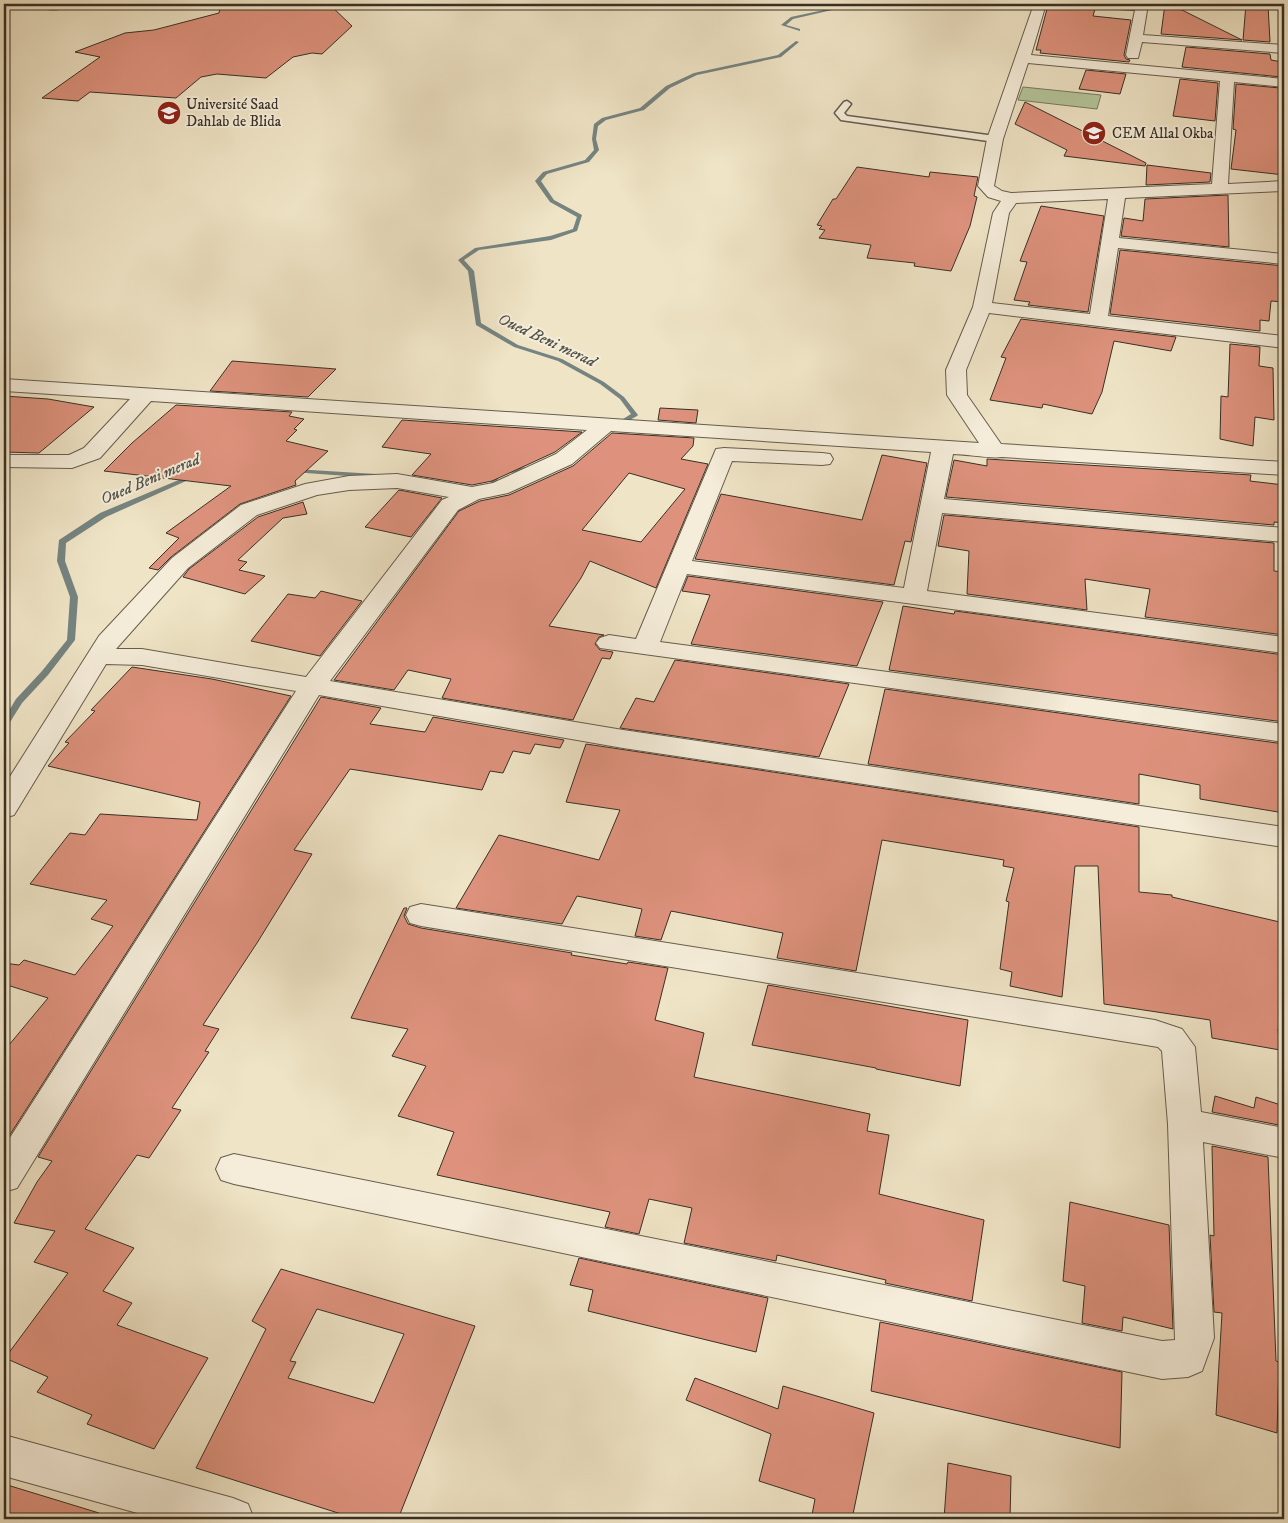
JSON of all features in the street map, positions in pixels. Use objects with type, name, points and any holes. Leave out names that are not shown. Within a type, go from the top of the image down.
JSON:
[{"type":"street","points":[[38,4],[62,5]]},
{"type":"street","points":[[1040,4],[995,139],[986,186],[988,191],[1011,198],[1117,195],[1284,186]]},
{"type":"street","points":[[1099,4],[1142,6],[1130,69]]},
{"type":"street","points":[[1136,38],[1284,48]]},
{"type":"street","points":[[1023,58],[1284,83]]},
{"type":"street","points":[[1220,189],[1227,78]]},
{"type":"street","points":[[1098,321],[1117,195]]},
{"type":"street","points":[[996,452],[957,395],[956,370],[982,307],[1001,213],[1011,198]]},
{"type":"street","points":[[1110,242],[1284,259]]},
{"type":"street","points":[[982,307],[1284,342]]},
{"type":"street","points":[[4,385],[1284,470]]},
{"type":"street","points":[[4,461],[72,462],[92,453],[145,395]]},
{"type":"street","points":[[4,1177],[312,686],[450,505],[472,494],[500,488],[564,459],[606,425]]},
{"type":"street","points":[[645,648],[724,454],[827,459],[860,443]]},
{"type":"street","points":[[914,597],[943,448]]},
{"type":"street","points":[[4,808],[108,641],[180,563],[249,510],[313,489],[349,483],[397,481],[472,494]]},
{"type":"street","points":[[932,505],[1284,535]]},
{"type":"street","points":[[678,566],[1284,645]]},
{"type":"street","points":[[609,643],[1284,733]]},
{"type":"street","points":[[100,656],[142,657],[623,739],[1284,838]]},
{"type":"street","points":[[234,1169],[1162,1360],[1188,1358],[1195,1338],[1185,1124],[1178,1047],[1170,1038],[1155,1033],[420,916]]},
{"type":"street","points":[[1185,1124],[1284,1143]]},
{"type":"street","points":[[4,1455],[234,1519]]},
{"type":"lane","points":[[847,104],[840,113],[844,118],[995,139]]},
{"type":"green space","points":[[1023,87],[1101,95],[1097,109],[1018,100]]},
{"type":"building","points":[[221,4],[329,4],[352,26],[322,54],[312,53],[293,57],[266,78],[217,74],[201,77],[176,98],[90,92],[78,101],[42,98],[100,57],[75,52],[125,33],[154,30],[219,13]]},
{"type":"building","points":[[1165,4],[1170,4],[1242,40],[1161,34]]},
{"type":"building","points":[[1246,4],[1268,5],[1270,42],[1243,40]]},
{"type":"building","points":[[1053,6],[1095,9],[1093,16],[1131,20],[1124,55],[1126,59],[1130,60],[1129,62],[1040,53],[1041,50],[1036,50],[1047,9],[1052,9]]},
{"type":"building","points":[[1186,47],[1270,54],[1271,60],[1282,62],[1281,77],[1182,67]]},
{"type":"building","points":[[1086,70],[1126,74],[1120,94],[1079,89]]},
{"type":"building","points":[[1180,79],[1218,83],[1215,121],[1173,116]]},
{"type":"building","points":[[1236,84],[1280,88],[1280,97],[1284,99],[1284,175],[1231,169],[1236,130],[1233,129]]},
{"type":"building","points":[[1025,102],[1146,163],[1145,166],[1064,156],[1067,150],[1015,124]]},
{"type":"building","points":[[1147,165],[1211,173],[1210,182],[1146,185]]},
{"type":"building","points":[[857,167],[929,177],[930,172],[978,177],[974,196],[977,197],[970,226],[951,271],[914,266],[915,263],[867,258],[871,245],[819,238],[825,230],[819,229],[822,226],[817,225],[833,199],[836,199]]},
{"type":"building","points":[[1228,195],[1229,247],[1121,236],[1124,218],[1143,221],[1145,199]]},
{"type":"building","points":[[1041,206],[1104,216],[1088,312],[1028,305],[1030,302],[1014,300],[1027,262],[1020,261]]},
{"type":"building","points":[[1120,250],[1284,266],[1284,302],[1271,301],[1269,321],[1260,320],[1260,331],[1110,314]]},
{"type":"building","points":[[1021,319],[1176,337],[1171,351],[1114,341],[1102,392],[1092,414],[1043,404],[1042,408],[990,400],[1006,358],[1001,357]]},
{"type":"building","points":[[1230,344],[1260,347],[1259,366],[1273,368],[1274,420],[1255,417],[1253,446],[1220,439],[1221,396],[1228,397]]},
{"type":"building","points":[[232,361],[336,369],[308,397],[210,391]]},
{"type":"building","points":[[4,396],[48,399],[94,407],[39,453],[4,452]]},
{"type":"building","points":[[176,405],[292,412],[289,416],[304,419],[294,429],[297,430],[286,441],[328,451],[295,481],[296,485],[240,504],[171,557],[158,570],[149,568],[179,538],[166,533],[231,486],[104,471],[132,443]]},
{"type":"building","points":[[660,408],[698,410],[696,423],[658,420]]},
{"type":"building","points":[[402,420],[582,432],[555,452],[492,481],[472,485],[412,475],[431,454],[382,447]]},
{"type":"building","points":[[612,433],[694,438],[693,446],[681,459],[708,464],[656,588],[590,561],[549,626],[604,635],[599,637],[595,644],[600,650],[613,652],[610,659],[602,658],[573,720],[442,698],[451,679],[408,670],[394,690],[334,680],[459,511],[480,501],[509,495],[573,466]],"holes":[[[629,473],[685,489],[641,542],[582,530]]]},
{"type":"building","points":[[882,455],[927,463],[911,542],[905,541],[894,585],[695,559],[721,494],[862,520]]},
{"type":"building","points":[[987,459],[1251,475],[1250,481],[1284,485],[1284,523],[1274,522],[1274,525],[946,497],[954,460],[987,466]]},
{"type":"building","points":[[399,490],[442,498],[411,537],[365,527]]},
{"type":"building","points":[[303,502],[307,514],[283,518],[238,560],[247,562],[239,570],[265,576],[245,594],[183,577],[189,569],[258,517]]},
{"type":"building","points":[[944,515],[1274,543],[1274,571],[1284,572],[1284,635],[1145,617],[1150,589],[1085,579],[1087,610],[967,594],[969,551],[938,546]]},
{"type":"building","points":[[688,576],[883,602],[857,666],[691,644],[710,595],[682,591]]},
{"type":"building","points":[[321,591],[362,601],[320,656],[251,641],[288,594],[315,598]]},
{"type":"building","points":[[903,606],[954,614],[955,611],[1284,655],[1284,722],[889,670]]},
{"type":"building","points":[[675,660],[849,684],[819,757],[620,728],[636,698],[654,702]]},
{"type":"building","points":[[132,667],[212,679],[291,696],[4,1144],[4,1051],[48,998],[4,984],[4,963],[19,965],[24,960],[75,975],[113,926],[91,919],[107,900],[30,884],[70,833],[85,835],[100,814],[197,820],[200,802],[48,766],[69,743],[65,742],[95,711],[91,710]]},
{"type":"building","points":[[885,689],[1284,744],[1284,813],[1200,799],[1200,785],[1139,774],[1139,804],[868,764]]},
{"type":"building","points":[[321,697],[381,708],[370,724],[425,732],[433,717],[564,740],[560,748],[535,744],[530,754],[513,751],[503,773],[490,771],[482,790],[350,769],[294,850],[312,854],[203,1025],[219,1029],[205,1051],[209,1052],[172,1108],[181,1110],[149,1158],[137,1155],[85,1229],[134,1248],[103,1291],[132,1303],[117,1325],[208,1358],[154,1449],[87,1424],[92,1415],[37,1392],[48,1377],[5,1358],[68,1273],[34,1262],[55,1231],[14,1223],[37,1182],[52,1161],[38,1157]]},
{"type":"building","points":[[586,744],[1139,827],[1139,892],[1172,895],[1172,897],[1284,923],[1284,1028],[1278,1029],[1280,1050],[1212,1038],[1210,1020],[1104,1004],[1098,866],[1075,866],[1062,997],[1010,986],[1012,972],[1000,969],[1009,902],[1006,901],[1014,868],[1003,866],[1004,860],[882,840],[856,971],[777,958],[783,933],[671,911],[661,940],[635,936],[642,909],[577,896],[562,924],[456,908],[499,835],[599,860],[620,810],[566,802]]},
{"type":"building","points":[[404,908],[407,908],[404,916],[408,924],[421,928],[572,953],[571,955],[668,968],[655,1020],[704,1033],[694,1077],[870,1114],[867,1131],[889,1135],[879,1194],[984,1220],[972,1301],[885,1283],[886,1280],[777,1255],[776,1261],[684,1243],[692,1208],[649,1199],[639,1234],[605,1227],[610,1212],[437,1175],[454,1132],[398,1116],[426,1066],[392,1056],[408,1029],[351,1018]]},
{"type":"building","points":[[768,985],[968,1020],[960,1086],[752,1045]]},
{"type":"building","points":[[1215,1096],[1254,1108],[1256,1097],[1284,1106],[1284,1126],[1212,1112]]},
{"type":"building","points":[[1212,1146],[1268,1157],[1276,1361],[1279,1362],[1277,1433],[1216,1415],[1222,1313],[1214,1312],[1210,1235],[1214,1236]]},
{"type":"building","points":[[1070,1202],[1169,1225],[1173,1329],[1123,1317],[1122,1331],[1082,1323],[1085,1286],[1063,1281]]},
{"type":"building","points":[[579,1258],[768,1298],[756,1352],[588,1311],[593,1290],[570,1285]]},
{"type":"building","points":[[281,1269],[475,1326],[398,1519],[357,1519],[196,1468],[266,1329],[252,1321]],"holes":[[[317,1309],[404,1334],[374,1403],[288,1378],[296,1362],[290,1361]]]},
{"type":"building","points":[[880,1322],[1122,1372],[1120,1448],[871,1391]]},
{"type":"building","points":[[695,1378],[778,1409],[783,1386],[874,1413],[852,1519],[824,1519],[812,1515],[815,1499],[759,1481],[771,1434],[686,1400]]},
{"type":"building","points":[[948,1463],[1011,1476],[1010,1519],[944,1519]]},
{"type":"building","points":[[4,1484],[99,1513],[98,1519],[4,1519]]},
{"type":"waterway","points":[[799,30],[783,25],[792,18],[856,4]]},
{"type":"waterway","name":"Oued Beni merad","points":[[617,425],[635,415],[622,398],[602,383],[560,360],[516,346],[478,324],[471,271],[461,260],[477,249],[551,238],[575,230],[580,216],[552,201],[538,181],[545,173],[587,161],[597,150],[594,139],[596,125],[604,119],[642,109],[668,87],[696,74],[779,56],[797,42]]},
{"type":"waterway","name":"Oued Beni merad","points":[[488,490],[492,490],[496,473],[533,468]]},
{"type":"waterway","name":"Oued Beni merad","points":[[294,471],[376,476]]},
{"type":"waterway","name":"Oued Beni merad","points":[[4,725],[19,701],[45,673],[71,640],[74,597],[61,561],[62,542],[103,515],[193,476]]},
{"type":"place","name":"Université Saad Dahlab de Blida","points":[[169,113]]},
{"type":"place","name":"CEM Allal Okba","points":[[1094,133]]}]
